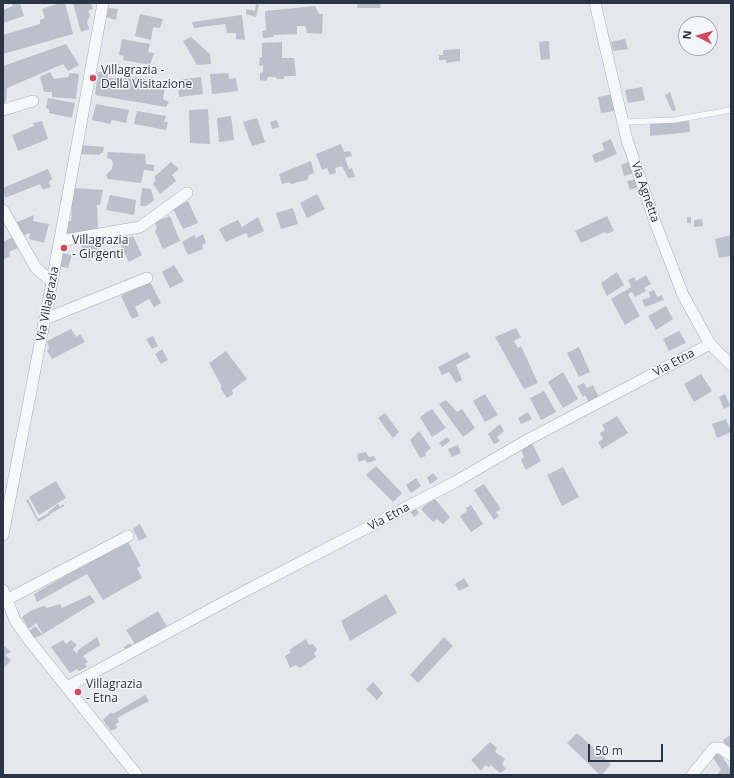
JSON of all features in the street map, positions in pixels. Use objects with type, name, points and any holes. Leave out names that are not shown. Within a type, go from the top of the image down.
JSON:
[{"type":"street","name":"Via Villagrazia","points":[[3,535],[52,282],[103,3]]},
{"type":"street","name":"Via Agnetta","points":[[595,3],[627,140],[655,222],[683,295],[710,344],[729,362]]},
{"type":"street","points":[[3,110],[32,101]]},
{"type":"street","points":[[59,241],[140,227],[187,193]]},
{"type":"street","points":[[3,210],[36,268],[52,282]]},
{"type":"street","points":[[45,319],[147,278]]},
{"type":"street","name":"Via Etna","points":[[67,687],[219,605],[441,489],[529,439],[710,344]]},
{"type":"street","points":[[128,536],[5,595],[15,620],[28,640],[137,775]]},
{"type":"street","points":[[692,775],[714,748],[720,748],[731,755]]},
{"type":"lane","points":[[624,122],[674,120],[731,110]]},
{"type":"building","points":[[12,3],[20,3],[24,16],[3,23],[3,10],[13,6]]},
{"type":"building","points":[[60,3],[65,3],[73,34],[3,54],[3,35],[40,24],[40,20],[45,18],[42,9]]},
{"type":"building","points":[[73,3],[91,3],[93,9],[88,11],[90,15],[87,22],[89,29],[81,32]]},
{"type":"building","points":[[358,3],[381,3],[380,8],[357,8]]},
{"type":"building","points":[[256,4],[259,5],[256,17],[246,14],[246,9],[255,11]]},
{"type":"building","points":[[315,6],[319,14],[323,14],[322,34],[307,33],[305,26],[297,26],[297,34],[274,35],[273,37],[263,38],[262,31],[266,30],[265,11]]},
{"type":"building","points":[[108,8],[118,9],[116,20],[106,17]]},
{"type":"building","points":[[140,14],[163,19],[160,28],[153,27],[151,40],[135,36]]},
{"type":"building","points":[[242,15],[245,40],[236,39],[236,33],[227,33],[225,24],[194,28],[192,22]]},
{"type":"building","points":[[191,37],[210,54],[211,64],[197,65],[183,41]]},
{"type":"building","points":[[122,39],[150,44],[148,52],[154,53],[150,65],[123,60],[124,56],[119,55]]},
{"type":"building","points":[[625,39],[628,49],[613,51],[611,42]]},
{"type":"building","points":[[549,41],[550,59],[541,60],[539,42]]},
{"type":"building","points":[[282,42],[282,58],[294,58],[296,76],[284,76],[284,79],[268,77],[266,81],[260,80],[260,73],[263,72],[263,65],[259,66],[260,57],[262,57],[262,43]]},
{"type":"building","points":[[66,44],[79,65],[68,71],[63,64],[7,88],[6,101],[3,104],[3,66]]},
{"type":"building","points":[[460,49],[460,61],[446,63],[446,60],[439,60],[439,55],[443,55],[443,50]]},
{"type":"building","points":[[50,72],[54,79],[68,77],[70,73],[79,74],[76,99],[52,97],[52,92],[44,92],[40,77]]},
{"type":"building","points":[[98,72],[108,73],[108,78],[124,79],[125,76],[166,82],[163,99],[169,102],[166,107],[95,95]]},
{"type":"building","points":[[228,73],[229,79],[236,78],[238,91],[212,94],[210,74]]},
{"type":"building","points":[[201,77],[203,94],[179,97],[178,80]]},
{"type":"building","points":[[642,87],[645,100],[628,103],[625,90]]},
{"type":"building","points":[[670,92],[676,110],[672,111],[665,95]]},
{"type":"building","points":[[613,94],[616,111],[601,113],[598,97]]},
{"type":"building","points":[[48,98],[75,103],[72,118],[49,113],[49,109],[46,108]]},
{"type":"building","points":[[96,104],[129,110],[126,123],[112,120],[110,124],[92,120]]},
{"type":"building","points":[[208,109],[210,144],[190,143],[189,110]]},
{"type":"building","points":[[137,111],[166,116],[164,122],[168,122],[166,130],[134,124]]},
{"type":"building","points":[[231,116],[234,140],[219,142],[217,118]]},
{"type":"building","points":[[257,118],[265,142],[252,146],[243,122]]},
{"type":"building","points":[[277,120],[279,127],[272,129],[270,122]]},
{"type":"building","points":[[42,121],[48,139],[18,151],[12,135],[34,126],[33,123]]},
{"type":"building","points":[[689,121],[690,132],[650,136],[650,124]]},
{"type":"building","points":[[611,139],[617,154],[595,163],[592,155],[604,150],[602,143]]},
{"type":"building","points":[[341,144],[344,152],[350,151],[352,156],[345,158],[349,169],[352,168],[355,177],[348,178],[342,166],[335,168],[336,173],[330,175],[327,168],[322,170],[316,154]]},
{"type":"building","points":[[80,145],[104,147],[103,153],[100,153],[100,155],[79,154]]},
{"type":"building","points":[[108,152],[145,154],[146,164],[154,165],[154,171],[144,170],[141,183],[108,179],[106,175],[112,169],[113,163],[111,159],[107,158]]},
{"type":"building","points":[[311,161],[314,173],[309,175],[307,180],[291,184],[289,182],[282,184],[279,174]]},
{"type":"building","points":[[630,161],[634,173],[624,176],[621,165]]},
{"type":"building","points":[[171,162],[179,169],[172,175],[176,181],[160,194],[153,184],[156,180],[154,177]]},
{"type":"building","points":[[48,169],[52,179],[49,182],[51,187],[43,190],[40,184],[5,198],[3,188]]},
{"type":"building","points":[[636,179],[638,187],[630,190],[627,181]]},
{"type":"building","points":[[73,188],[103,190],[100,205],[97,205],[98,228],[76,235],[66,234],[67,221],[71,221]]},
{"type":"building","points":[[142,188],[151,189],[154,200],[146,206],[140,206]]},
{"type":"building","points":[[317,194],[325,209],[307,218],[300,203]]},
{"type":"building","points":[[110,195],[136,200],[134,215],[106,210]]},
{"type":"building","points":[[188,201],[198,223],[183,229],[173,209]]},
{"type":"building","points":[[293,208],[298,224],[281,229],[276,213]]},
{"type":"building","points":[[34,215],[33,221],[49,224],[44,243],[29,239],[30,233],[21,236],[15,223]]},
{"type":"building","points":[[170,216],[180,241],[163,249],[155,231],[157,229],[155,222]]},
{"type":"building","points":[[607,216],[614,231],[606,234],[605,232],[581,243],[575,231]]},
{"type":"building","points":[[258,217],[264,231],[249,238],[246,233],[226,242],[219,229],[238,220],[242,227]]},
{"type":"building","points":[[687,217],[691,217],[691,223],[687,223]]},
{"type":"building","points":[[702,219],[703,226],[694,227],[694,220]]},
{"type":"building","points":[[203,234],[206,243],[202,245],[203,249],[188,255],[182,242],[194,235],[196,238]]},
{"type":"building","points":[[731,235],[731,256],[719,258],[715,239]]},
{"type":"building","points":[[14,236],[20,247],[9,252],[10,256],[3,260],[3,242]]},
{"type":"building","points":[[133,236],[142,255],[129,262],[119,242]]},
{"type":"building","points":[[94,237],[102,256],[88,261],[80,243]]},
{"type":"building","points":[[59,252],[72,255],[68,268],[56,266]]},
{"type":"building","points":[[174,265],[184,281],[170,288],[162,272]]},
{"type":"building","points":[[617,272],[624,285],[607,296],[601,283]]},
{"type":"building","points":[[646,275],[651,284],[644,288],[646,291],[635,297],[632,292],[628,294],[640,316],[625,325],[611,299],[631,287],[628,280],[634,277],[636,281]]},
{"type":"building","points":[[149,280],[161,303],[154,307],[149,299],[135,307],[139,316],[132,319],[121,296]]},
{"type":"building","points":[[654,290],[657,297],[662,295],[664,300],[645,307],[642,300],[650,297],[649,292]]},
{"type":"building","points":[[666,306],[673,319],[656,330],[648,316]]},
{"type":"building","points":[[516,328],[521,337],[514,341],[518,348],[521,346],[538,383],[524,389],[495,337]]},
{"type":"building","points":[[71,329],[76,337],[80,334],[85,342],[52,359],[47,351],[49,348],[47,341]]},
{"type":"building","points":[[679,331],[686,343],[669,351],[663,339]]},
{"type":"building","points":[[153,336],[158,346],[152,349],[146,339]]},
{"type":"building","points":[[579,347],[590,372],[579,377],[567,353]]},
{"type":"building","points":[[162,349],[168,360],[161,364],[155,354]]},
{"type":"building","points":[[226,351],[247,379],[232,390],[233,394],[227,398],[221,389],[221,385],[209,363]]},
{"type":"building","points":[[467,352],[471,357],[456,365],[462,380],[456,383],[449,372],[442,375],[438,367]]},
{"type":"building","points":[[563,372],[578,399],[563,408],[548,382]]},
{"type":"building","points":[[701,374],[712,391],[694,402],[684,384]]},
{"type":"building","points":[[584,383],[587,388],[593,385],[599,398],[590,404],[585,395],[583,397],[577,386]]},
{"type":"building","points":[[544,391],[556,412],[541,420],[530,398]]},
{"type":"building","points":[[485,394],[498,415],[485,422],[473,401]]},
{"type":"building","points":[[725,394],[730,406],[724,409],[719,397]]},
{"type":"building","points":[[446,400],[457,412],[462,409],[475,428],[463,437],[439,404]]},
{"type":"building","points":[[432,409],[446,428],[432,437],[420,417]]},
{"type":"building","points":[[528,412],[532,419],[521,424],[518,418]]},
{"type":"building","points":[[385,413],[399,432],[393,438],[378,418]]},
{"type":"building","points":[[617,416],[628,433],[602,449],[598,442],[603,439],[600,433],[605,430],[602,425]]},
{"type":"building","points":[[726,419],[731,432],[717,438],[712,424]]},
{"type":"building","points":[[500,424],[504,431],[497,437],[500,441],[494,444],[488,434]]},
{"type":"building","points":[[419,431],[431,448],[425,453],[426,456],[420,458],[410,440]]},
{"type":"building","points":[[447,437],[450,441],[442,447],[439,443]]},
{"type":"building","points":[[532,443],[541,461],[526,470],[521,460],[524,457],[521,449]]},
{"type":"building","points":[[458,445],[461,453],[452,457],[448,449]]},
{"type":"building","points":[[366,452],[369,457],[374,456],[376,460],[367,463],[365,460],[359,462],[357,454]]},
{"type":"building","points":[[376,466],[402,493],[393,502],[366,475]]},
{"type":"building","points":[[563,467],[579,497],[562,506],[547,475]]},
{"type":"building","points":[[433,473],[438,479],[430,484],[427,478]]},
{"type":"building","points":[[416,478],[421,486],[411,493],[406,485]]},
{"type":"building","points":[[56,481],[66,498],[39,515],[29,497]]},
{"type":"building","points":[[484,484],[501,509],[496,512],[499,516],[494,520],[474,490]]},
{"type":"building","points":[[434,498],[450,517],[443,524],[437,519],[433,522],[421,509]]},
{"type":"building","points":[[28,499],[38,519],[49,513],[50,515],[38,522],[26,500]]},
{"type":"building","points":[[58,504],[60,507],[63,504],[64,506],[50,514],[48,512]]},
{"type":"building","points":[[471,505],[483,524],[471,532],[460,516],[467,511],[466,508]]},
{"type":"building","points":[[415,507],[419,513],[414,517],[409,510]]},
{"type":"building","points":[[140,524],[147,537],[139,541],[133,529]]},
{"type":"building","points":[[127,540],[141,566],[137,568],[142,578],[103,600],[87,574],[37,602],[34,594]]},
{"type":"building","points":[[464,578],[469,586],[459,591],[455,584]]},
{"type":"building","points":[[386,594],[397,613],[350,641],[341,621]]},
{"type":"building","points":[[90,595],[95,602],[43,634],[36,623],[29,629],[22,617],[30,611],[44,606],[47,608],[60,604],[62,608]]},
{"type":"building","points":[[158,611],[168,628],[135,644],[126,630]]},
{"type":"building","points":[[35,626],[43,635],[33,638],[28,632]]},
{"type":"building","points":[[97,637],[100,645],[83,656],[88,662],[85,664],[87,667],[79,671],[77,669],[70,673],[51,647],[63,640],[66,644],[71,640],[77,645],[73,649],[77,654],[78,650]]},
{"type":"building","points":[[444,637],[453,646],[418,683],[410,675]]},
{"type":"building","points":[[306,639],[309,645],[313,644],[317,650],[314,653],[316,657],[300,668],[296,665],[290,668],[285,656],[291,652],[289,650]]},
{"type":"building","points":[[130,643],[133,649],[127,653],[124,647]]},
{"type":"building","points":[[4,646],[11,652],[5,655],[11,660],[3,669]]},
{"type":"building","points":[[373,682],[383,693],[377,700],[366,689]]},
{"type":"building","points":[[145,695],[149,701],[117,718],[119,722],[116,724],[117,728],[111,731],[103,720],[111,712],[113,714]]},
{"type":"building","points":[[577,733],[611,764],[602,775],[600,775],[567,743]]},
{"type":"building","points":[[731,735],[731,746],[727,748],[723,740]]},
{"type":"building","points":[[490,742],[497,748],[495,752],[505,759],[502,764],[506,769],[500,773],[491,765],[489,767],[485,765],[481,771],[471,760]]},
{"type":"building","points":[[719,752],[731,770],[731,775],[719,775],[718,773],[721,770],[712,756]]},
{"type":"place","name":"Villagrazia - Della Visitazione","points":[[93,78]]},
{"type":"place","name":"Villagrazia - Girgenti","points":[[64,248]]},
{"type":"place","name":"Villagrazia - Etna","points":[[78,692]]}]
